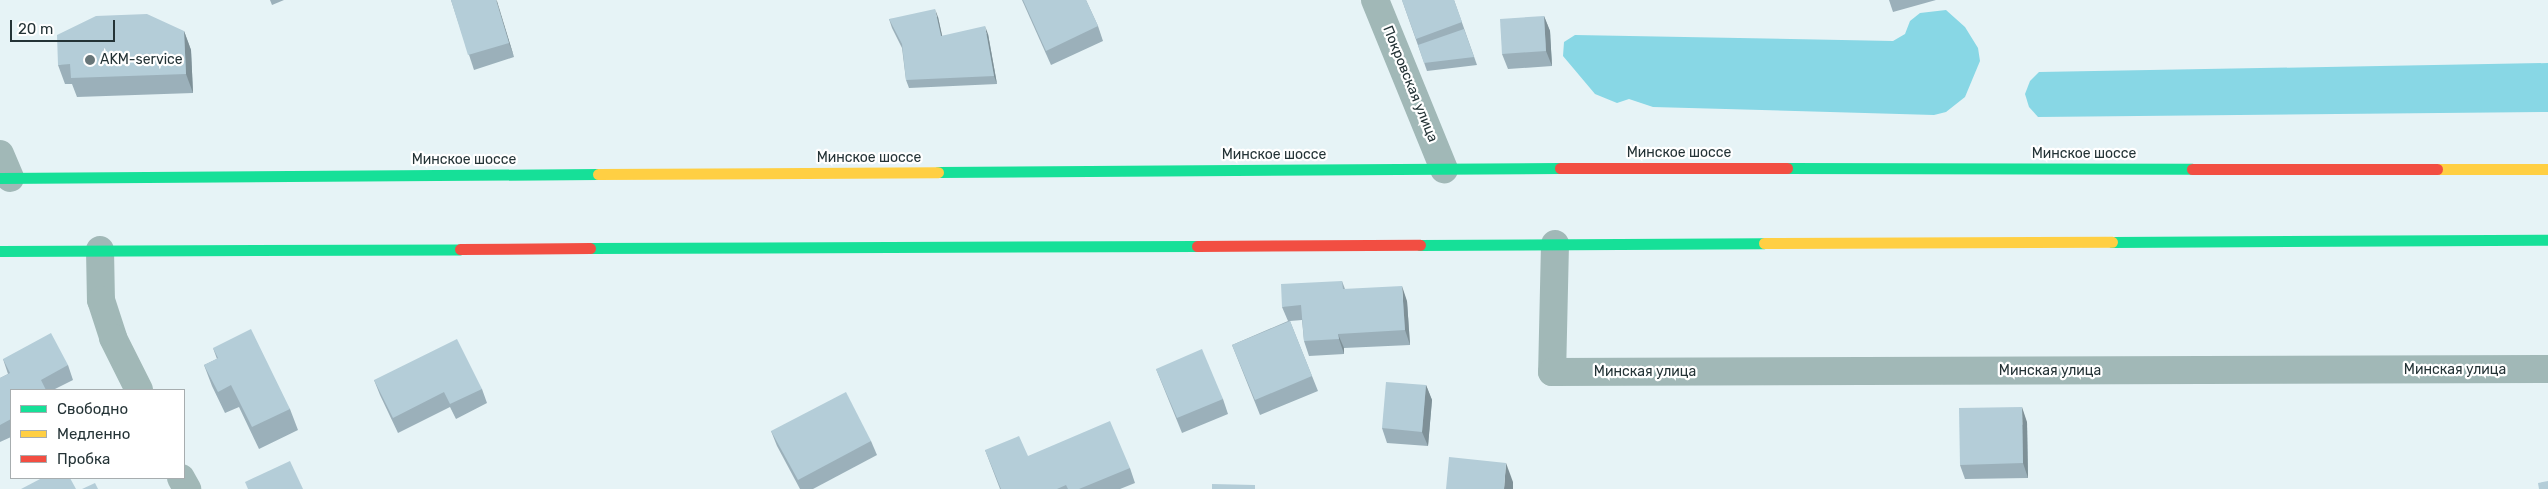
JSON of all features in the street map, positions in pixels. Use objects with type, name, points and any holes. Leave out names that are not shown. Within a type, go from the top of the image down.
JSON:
[{"type":"highway","name":"Минское шоссе","points":[[3,170],[2548,169]]},
{"type":"highway","points":[[0,251],[2548,240]]},
{"type":"street","name":"Покровская улица","points":[[1375,0],[1444,169]]},
{"type":"street","name":"Минская улица","points":[[1555,244],[1552,372],[2548,369]]},
{"type":"street","points":[[100,250],[101,300],[113,338],[138,389]]},
{"type":"shaded area","points":[[1946,10],[1965,27],[1978,48],[1980,61],[1965,97],[1946,112],[1934,115],[1653,107],[1629,99],[1617,103],[1595,94],[1563,56],[1564,42],[1575,35],[1893,41],[1905,34],[1910,21],[1920,13]]},
{"type":"shaded area","points":[[2548,63],[2548,112],[2038,117],[2029,107],[2025,94],[2030,81],[2039,72]]},
{"type":"building","points":[[451,0],[496,0],[509,43],[468,55]]},
{"type":"building","points":[[1023,0],[1086,0],[1098,26],[1046,51]]},
{"type":"building","points":[[1402,0],[1454,0],[1462,22],[1416,39]]},
{"type":"building","points":[[935,9],[941,36],[985,26],[994,76],[906,80],[902,44],[889,19]]},
{"type":"building","points":[[147,14],[184,31],[186,74],[71,78],[70,64],[58,65],[57,35],[96,16]]},
{"type":"building","points":[[1544,16],[1546,51],[1502,54],[1500,19]]},
{"type":"building","points":[[1464,29],[1474,57],[1424,63],[1418,45]]},
{"type":"building","points":[[1342,281],[1343,289],[1402,286],[1405,330],[1338,334],[1339,339],[1304,341],[1301,305],[1282,307],[1281,284]]},
{"type":"building","points":[[1290,321],[1312,376],[1255,400],[1232,345]]},
{"type":"building","points":[[251,329],[290,409],[252,427],[231,385],[218,392],[204,365],[218,358],[213,348]]},
{"type":"building","points":[[51,333],[68,365],[41,380],[46,389],[10,389],[10,420],[0,425],[0,378],[10,373],[3,359]]},
{"type":"building","points":[[457,339],[482,389],[450,404],[444,392],[393,418],[374,380]]},
{"type":"building","points":[[1202,349],[1223,399],[1177,418],[1156,369]]},
{"type":"building","points":[[1386,382],[1426,385],[1422,432],[1382,428]]},
{"type":"building","points":[[846,392],[871,441],[798,480],[771,431]]},
{"type":"building","points":[[2022,407],[2023,463],[1960,465],[1959,408]]},
{"type":"building","points":[[1110,421],[1130,468],[1079,489],[1068,489],[1066,485],[1057,489],[1001,489],[985,450],[1019,436],[1028,456]]},
{"type":"building","points":[[1449,457],[1506,463],[1504,489],[1446,489]]},
{"type":"building","points":[[290,461],[303,489],[248,489],[245,482]]},
{"type":"building","points":[[40,479],[71,479],[76,489],[21,489]]},
{"type":"building","points":[[2548,481],[2548,489],[2539,489],[2538,483]]},
{"type":"building","points":[[95,483],[98,489],[82,489]]},
{"type":"building","points":[[1212,484],[1255,485],[1255,489],[1212,489]]},
{"type":"traffic: fast","points":[[938,172],[1560,168]]},
{"type":"traffic: fast","points":[[1787,168],[2192,169]]},
{"type":"traffic: fast","points":[[0,178],[598,174]]},
{"type":"traffic: fast","points":[[2112,242],[2548,240]]},
{"type":"traffic: fast","points":[[1420,245],[1764,243]]},
{"type":"traffic: fast","points":[[590,248],[1197,246]]},
{"type":"traffic: fast","points":[[0,251],[460,249]]},
{"type":"traffic: slow","points":[[2437,169],[2548,169]]},
{"type":"traffic: slow","points":[[598,174],[938,172]]},
{"type":"traffic: slow","points":[[1764,243],[2112,242]]},
{"type":"traffic: jam","points":[[1560,168],[1787,168]]},
{"type":"traffic: jam","points":[[2192,169],[2437,169]]},
{"type":"traffic: jam","points":[[1197,246],[1420,245]]},
{"type":"traffic: jam","points":[[460,249],[590,248]]},
{"type":"place","name":"AKM-service","points":[[90,60]]}]
